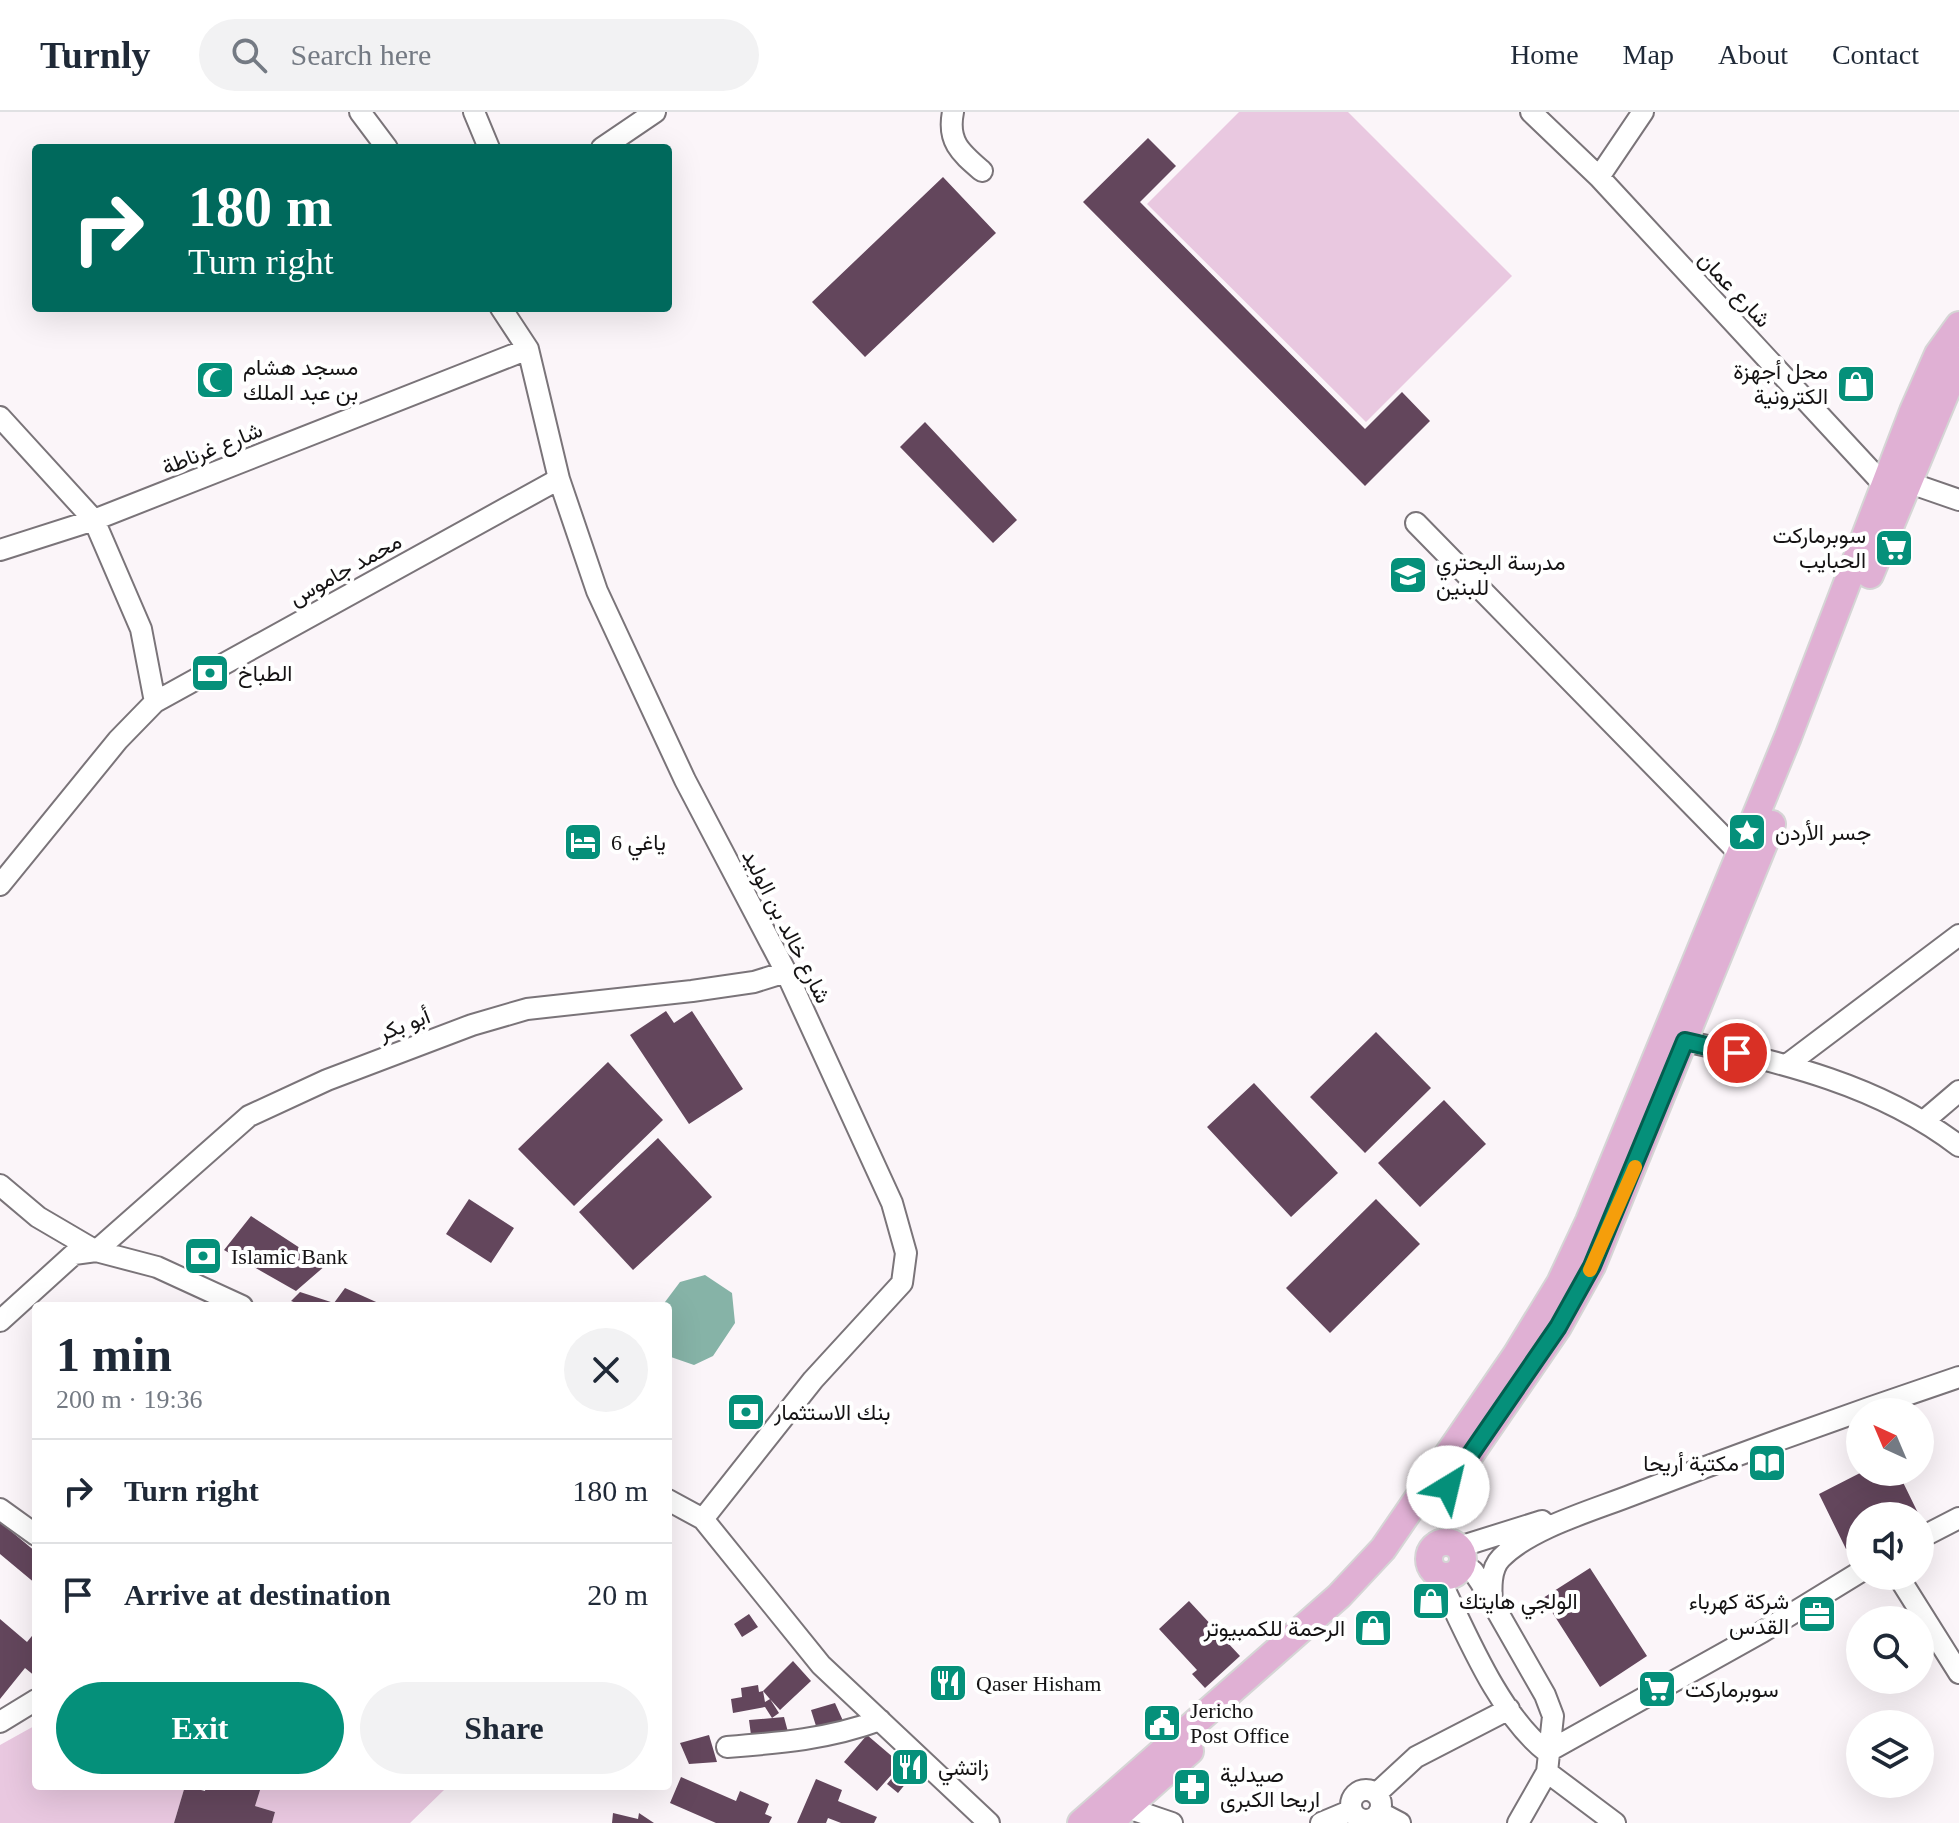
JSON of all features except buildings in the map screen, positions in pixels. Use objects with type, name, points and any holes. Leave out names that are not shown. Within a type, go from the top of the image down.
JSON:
[{"type":"main road","points":[[1081,1823],[1113,1811],[1339,1596],[1415,1537],[1558,1327],[1592,1266],[1685,1041],[1896,484],[1938,354],[1959,325]]},
{"type":"main road","points":[[1415,1537],[1509,1367],[1560,1283],[1589,1221],[1896,484],[1959,361]]},
{"type":"main road","points":[[1415,1537],[1444,1542],[1459,1572]]},
{"type":"street","points":[[360,112],[384,144]]},
{"type":"street","points":[[474,112],[487,144]]},
{"type":"street","points":[[608,144],[655,112]]},
{"type":"street","points":[[953,112],[951,137],[959,152],[982,171]]},
{"type":"street","name":"شارع عمان","points":[[1531,112],[1599,177],[1896,484]]},
{"type":"street","points":[[1599,177],[1643,112]]},
{"type":"street","name":"شارع خالد بن الوليد","points":[[504,312],[528,349],[559,479],[597,591],[685,780],[786,972],[892,1203],[906,1253],[902,1283],[813,1380],[703,1519]]},
{"type":"street","name":"شارع غرناطة","points":[[0,550],[94,520],[528,349]]},
{"type":"street","points":[[0,417],[94,520],[141,629],[155,702]]},
{"type":"street","name":"محمد جاموس","points":[[0,885],[118,740],[155,702],[559,479]]},
{"type":"street","points":[[1896,484],[1959,500]]},
{"type":"street","points":[[1416,523],[1740,854]]},
{"type":"street","points":[[1788,1064],[1959,935]]},
{"type":"street","name":"أبو بكر","points":[[0,1321],[74,1254],[96,1251],[249,1116],[327,1080],[442,1035],[527,1009],[692,991],[754,982],[786,972]]},
{"type":"street","points":[[1685,1041],[1788,1064],[1843,1082],[1925,1120],[1959,1146]]},
{"type":"street","points":[[1925,1120],[1959,1091]]},
{"type":"street","points":[[0,1185],[38,1217],[96,1251],[157,1267],[233,1302]]},
{"type":"street","points":[[1459,1572],[1495,1567],[1513,1548],[1581,1515],[1784,1436],[1959,1377]]},
{"type":"street","points":[[672,1502],[703,1519],[821,1665],[989,1823]]},
{"type":"street","points":[[0,1509],[32,1532]]},
{"type":"street","points":[[1459,1572],[1542,1521],[1581,1515]]},
{"type":"street","points":[[1934,1531],[1959,1518]]},
{"type":"street","points":[[1492,1604],[1495,1567]]},
{"type":"street","points":[[1459,1572],[1492,1604],[1545,1695],[1553,1728],[1547,1762],[1518,1823]]},
{"type":"street","points":[[1459,1572],[1509,1709],[1547,1762],[1615,1823]]},
{"type":"street","points":[[1547,1762],[1846,1581]]},
{"type":"street","points":[[1907,1590],[1959,1673]]},
{"type":"street","points":[[0,1722],[32,1702]]},
{"type":"street","points":[[1377,1803],[1416,1757],[1509,1709]]},
{"type":"street","points":[[727,1747],[805,1741],[845,1733],[880,1720]]},
{"type":"street","points":[[1321,1823],[1352,1810],[1352,1800],[1358,1793],[1367,1790],[1400,1823]]},
{"type":"street","points":[[1113,1811],[1172,1823]]},
{"type":"shaded area","points":[[1239,112],[1348,112],[1512,276],[1366,422],[1147,204]]},
{"type":"shaded area","points":[[705,1275],[732,1293],[735,1323],[713,1356],[694,1365],[672,1357],[672,1302],[665,1302],[680,1282]]},
{"type":"shaded area","points":[[32,1727],[32,1790],[184,1790],[174,1823],[0,1823],[0,1745]]},
{"type":"shaded area","points":[[257,1790],[444,1790],[410,1823],[272,1823],[275,1812],[255,1806]]},
{"type":"slow traffic","points":[[1590,1270],[1635,1167]]},
{"type":"place","name":"مسجد هشام بن عبد الملك","points":[[215,380]]},
{"type":"place","name":"محل أجهزة الكترونية","points":[[1856,384]]},
{"type":"place","name":"سوبرماركت الحبايب","points":[[1894,548]]},
{"type":"place","name":"مدرسة البحتري للبنين","points":[[1408,575]]},
{"type":"place","name":"الطباخ","points":[[210,673]]},
{"type":"place","name":"جسر الأردن","points":[[1747,832]]},
{"type":"place","name":"ياغي 6","points":[[583,842]]},
{"type":"place","name":"Islamic Bank","points":[[203,1256]]},
{"type":"place","name":"بنك الاستثمار","points":[[746,1412]]},
{"type":"place","name":"مكتبة أريحا","points":[[1767,1463]]},
{"type":"place","name":"الولجي هايتك","points":[[1431,1601]]},
{"type":"place","name":"شركة كهرباء القدس","points":[[1817,1614]]},
{"type":"place","name":"الرحمة للكمبيوتر","points":[[1373,1628]]},
{"type":"place","name":"Qaser Hisham","points":[[948,1683]]},
{"type":"place","name":"سوبرماركت","points":[[1657,1689]]},
{"type":"place","name":"Jericho Post Office","points":[[1162,1723]]},
{"type":"place","name":"زاتشي","points":[[910,1767]]},
{"type":"place","name":"صيدلية اريحا الكبرى","points":[[1192,1787]]},
{"type":"route","points":[[1448,1487],[1558,1327],[1592,1266],[1685,1041],[1737,1053]]}]
